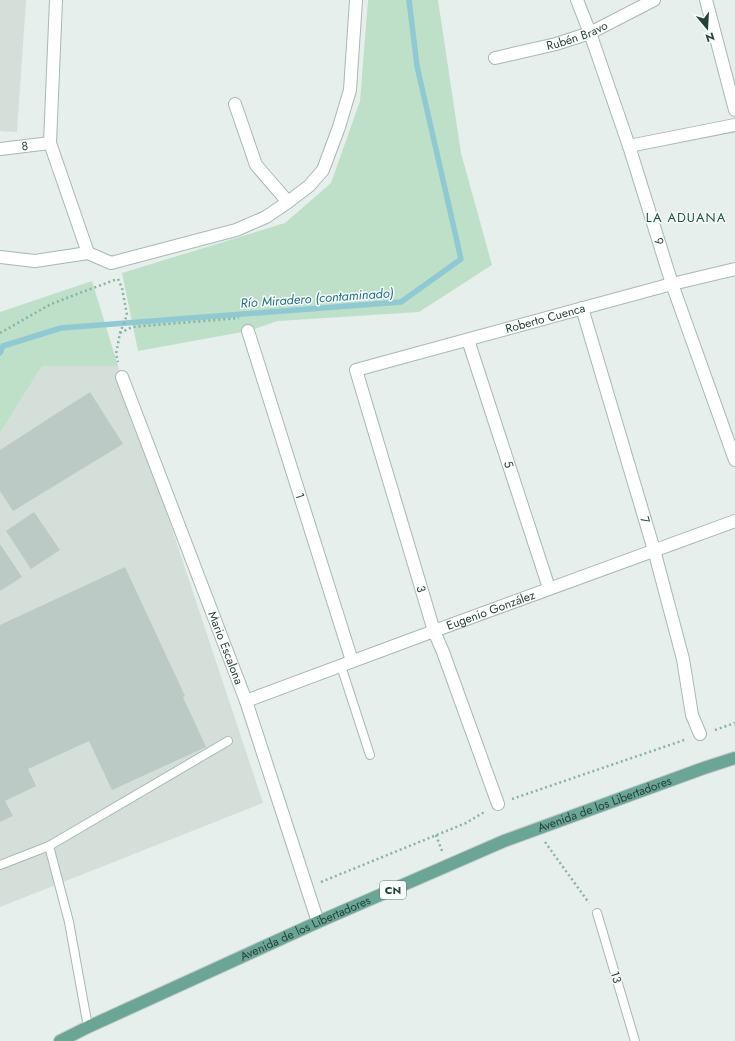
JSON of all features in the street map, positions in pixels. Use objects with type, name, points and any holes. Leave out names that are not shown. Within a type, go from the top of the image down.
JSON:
[{"type":"main road","name":"Avenida de los Libertadores","points":[[60,1041],[318,922],[504,841],[735,758]]},
{"type":"street","points":[[56,0],[50,143],[88,253]]},
{"type":"street","points":[[0,257],[35,261],[88,253],[111,263],[236,230],[266,217],[288,202],[309,186],[323,170],[339,127],[350,90],[356,0]]},
{"type":"street","name":"9","points":[[577,0],[629,146],[672,284],[735,460]]},
{"type":"street","name":"Rubén Bravo","points":[[495,58],[556,44],[590,34],[654,0]]},
{"type":"street","points":[[706,0],[735,110]]},
{"type":"street","points":[[235,104],[256,165],[288,202]]},
{"type":"street","points":[[629,146],[735,125]]},
{"type":"street","name":"8","points":[[0,149],[50,143]]},
{"type":"street","name":"Roberto Cuenca","points":[[356,370],[672,284],[735,269]]},
{"type":"street","name":"7","points":[[582,308],[654,550],[683,658],[692,715],[700,734]]},
{"type":"street","name":"1","points":[[248,331],[352,661]]},
{"type":"street","name":"5","points":[[468,340],[549,588]]},
{"type":"street","name":"3","points":[[356,370],[434,631],[498,804]]},
{"type":"street","name":"Mario Escalona","points":[[122,376],[246,701],[318,922]]},
{"type":"street","name":"Eugenio González","points":[[246,701],[549,588],[735,521]]},
{"type":"lane","points":[[341,666],[370,755]]},
{"type":"lane","points":[[0,865],[49,846],[228,741]]},
{"type":"lane","points":[[49,846],[69,922],[88,1027]]},
{"type":"lane","name":"13","points":[[596,913],[635,1041]]},
{"type":"path","points":[[111,263],[122,288],[127,315],[120,334],[116,354],[122,376]]},
{"type":"path","points":[[0,333],[51,304],[118,279]]},
{"type":"path","points":[[120,334],[132,327],[243,318],[248,331]]},
{"type":"path","points":[[307,887],[466,823],[498,804],[735,723]]},
{"type":"path","points":[[536,830],[596,913]]},
{"type":"shaded area","points":[[0,0],[26,0],[17,132],[0,131]]},
{"type":"shaded area","points":[[42,366],[118,366],[263,803],[0,907],[0,433]]},
{"type":"green space","points":[[368,0],[438,0],[461,153],[492,265],[419,312],[278,321],[248,331],[138,351],[122,273],[285,223],[331,183],[360,101]]},
{"type":"green space","points":[[92,281],[118,366],[42,366],[0,433],[0,312]]},
{"type":"building","points":[[90,392],[123,444],[13,511],[0,491],[0,450]]},
{"type":"building","points":[[34,512],[60,550],[31,569],[6,531]]},
{"type":"building","points":[[0,544],[22,577],[0,591]]},
{"type":"building","points":[[125,567],[185,696],[183,697],[206,747],[112,790],[89,741],[28,769],[36,786],[5,801],[13,816],[0,822],[0,625]]},
{"type":"waterway","name":"Río Miradero (contaminado)","points":[[0,353],[3,346],[61,328],[401,302],[461,259],[417,66],[409,0]]},
{"type":"district","name":"LA ADUANA","points":[[686,217]]}]
